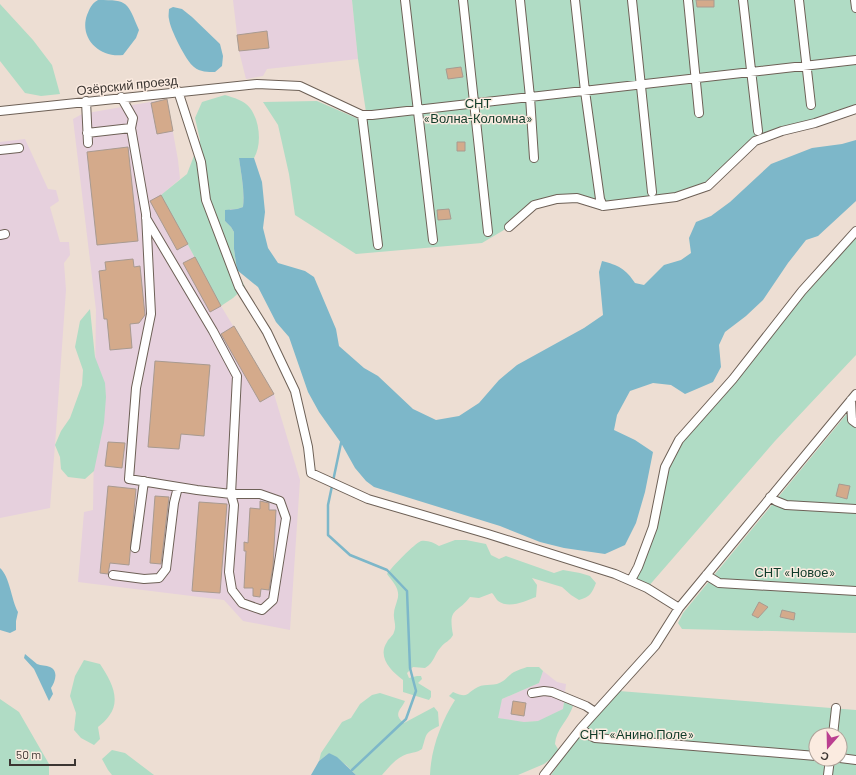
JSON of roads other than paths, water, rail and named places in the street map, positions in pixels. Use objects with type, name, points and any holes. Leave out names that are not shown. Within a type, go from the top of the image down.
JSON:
[{"type":"street","points":[[405,0],[433,240]]},
{"type":"street","points":[[463,0],[488,232]]},
{"type":"street","points":[[520,0],[530,97],[534,158]]},
{"type":"street","points":[[575,0],[584,91],[600,199],[603,206]]},
{"type":"street","points":[[632,0],[652,192]]},
{"type":"street","points":[[688,0],[698,113]]},
{"type":"street","points":[[743,0],[758,131]]},
{"type":"street","points":[[799,0],[811,105]]},
{"type":"street","points":[[855,0],[856,8]]},
{"type":"street","points":[[378,245],[362,115],[418,110],[856,60]]},
{"type":"street","name":"Озёрский проезд","points":[[0,110],[257,84],[300,86],[362,115]]},
{"type":"street","points":[[178,91],[201,162],[206,200],[239,287],[267,332],[295,391],[308,447],[311,474],[368,499],[488,534],[615,574],[647,588],[679,608]]},
{"type":"street","points":[[121,97],[133,118],[131,128],[146,218],[151,314],[136,388],[129,479],[231,494],[260,494],[280,501],[286,518],[273,600],[262,610],[242,603],[232,590],[229,572],[234,505],[231,494],[237,376],[213,331],[146,218]]},
{"type":"street","points":[[86,101],[88,143]]},
{"type":"street","points":[[509,227],[534,205],[557,198],[578,198],[603,206],[676,197],[708,186],[755,141],[782,131],[815,123],[856,109]]},
{"type":"street","points":[[87,132],[131,128]]},
{"type":"street","points":[[0,150],[19,148]]},
{"type":"street","points":[[631,580],[638,567],[653,527],[665,467],[678,440],[733,379],[802,292],[856,231]]},
{"type":"street","points":[[854,397],[852,420],[856,424]]},
{"type":"street","points":[[544,775],[581,728],[655,646],[679,608],[854,397]]},
{"type":"street","points":[[135,548],[144,481]]},
{"type":"street","points":[[113,576],[144,579],[159,578],[166,568],[174,502],[178,487]]},
{"type":"street","points":[[770,497],[786,505],[856,508]]},
{"type":"street","points":[[706,575],[719,583],[856,591]]},
{"type":"street","points":[[532,693],[544,691],[552,692],[586,706],[595,712]]},
{"type":"street","points":[[834,727],[836,708]]},
{"type":"street","points":[[581,728],[595,738],[808,755]]},
{"type":"water","points":[[98,0],[116,1],[126,4],[132,14],[139,30],[136,38],[123,55],[114,55],[99,50],[89,39],[85,23],[90,8]]},
{"type":"water","points":[[173,7],[182,9],[220,44],[223,56],[222,66],[215,72],[199,70],[191,64],[187,58],[170,24],[169,9]]},
{"type":"water","points":[[856,140],[856,201],[818,236],[806,240],[788,263],[763,300],[746,316],[725,332],[719,345],[721,367],[713,382],[685,394],[671,385],[653,383],[630,391],[617,415],[614,430],[635,440],[653,452],[645,492],[636,523],[625,545],[605,554],[564,548],[540,542],[500,526],[374,487],[366,481],[355,468],[341,443],[319,412],[308,392],[289,337],[276,322],[258,287],[237,270],[234,249],[234,232],[225,221],[225,210],[243,207],[243,189],[239,158],[254,158],[262,182],[265,212],[263,228],[268,248],[278,263],[305,271],[314,277],[336,329],[339,346],[364,368],[378,376],[413,409],[436,420],[459,416],[479,403],[499,380],[517,365],[584,328],[603,315],[599,272],[602,261],[621,268],[635,283],[644,285],[664,265],[681,260],[691,253],[689,238],[696,222],[711,216],[730,202],[771,164],[812,148],[842,144]]},
{"type":"water","points":[[0,568],[6,577],[18,612],[16,630],[10,633],[0,630]]},
{"type":"water","points":[[25,654],[37,664],[50,667],[55,671],[55,680],[51,688],[53,694],[49,701],[34,669],[24,658]]},
{"type":"water","points":[[329,753],[337,757],[356,775],[311,775],[319,761]]},
{"type":"waterway","points":[[341,443],[328,505],[328,535],[350,555],[387,570],[407,591],[410,668],[416,691],[406,719],[352,770]]},
{"type":"park label","name":"СНТ «Волна-Коломна»","points":[[478,110]]},
{"type":"park label","name":"СНТ «Новое»","points":[[795,572]]},
{"type":"park label","name":"СНТ «Анино Поле»","points":[[637,734]]}]
